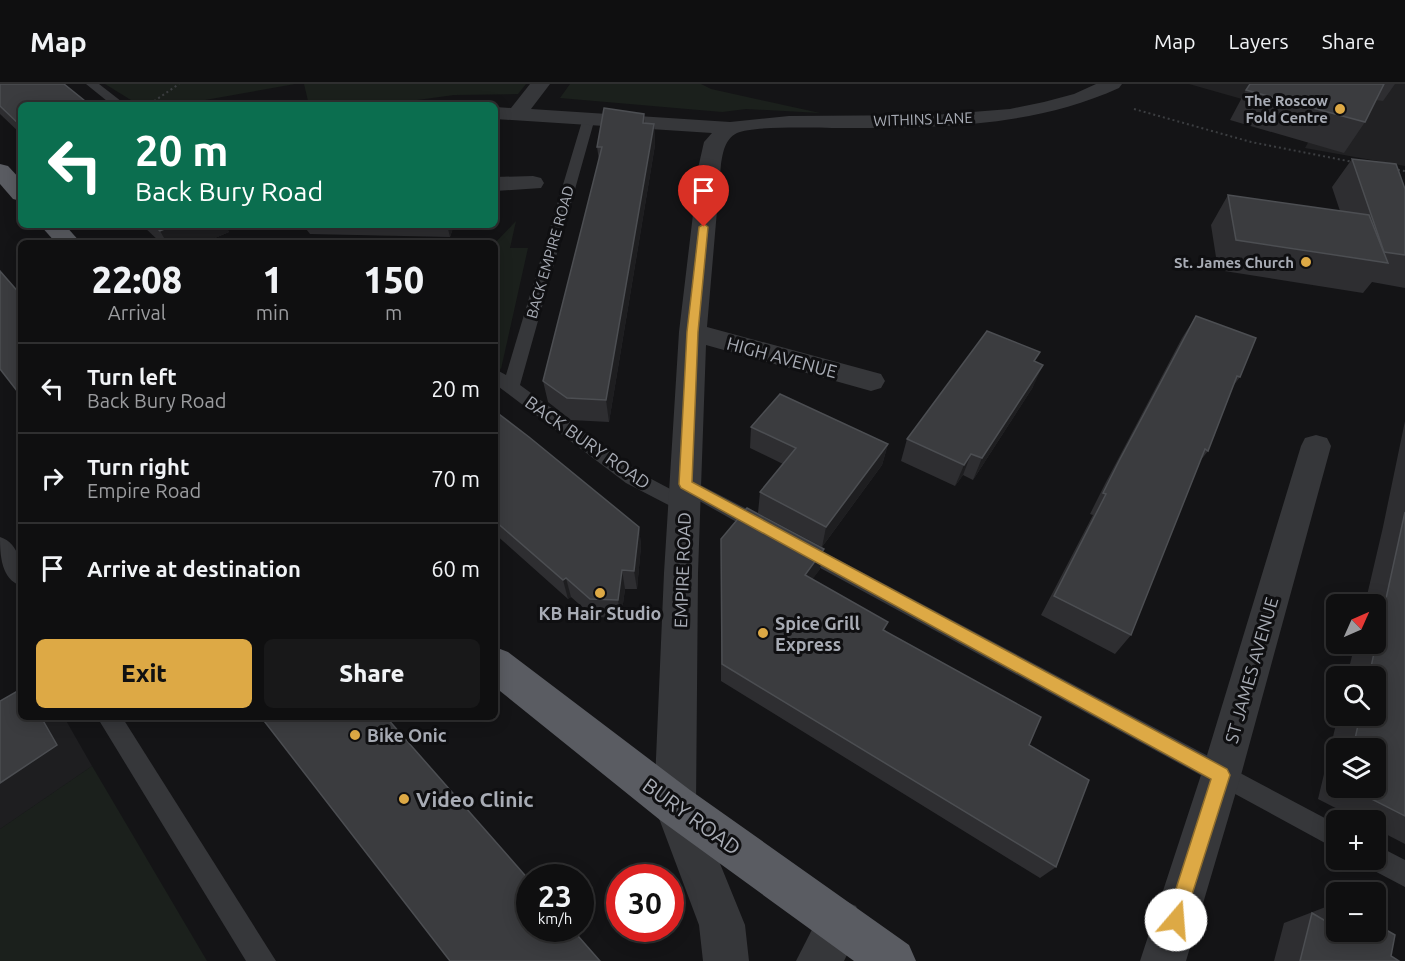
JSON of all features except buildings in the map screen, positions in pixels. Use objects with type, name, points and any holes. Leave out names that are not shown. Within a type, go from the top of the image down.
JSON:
[{"type":"highway","points":[[55,228],[66,240]]},
{"type":"highway","name":"BURY ROAD","points":[[498,666],[675,805],[893,961]]},
{"type":"street","points":[[518,113],[540,84]]},
{"type":"street","name":"WITHINS LANE","points":[[498,113],[730,128],[756,123],[900,121],[991,116],[1064,104],[1090,96],[1112,84]]},
{"type":"street","name":"EMPIRE ROAD","points":[[675,805],[693,332],[710,164],[715,142],[730,128]]},
{"type":"street","points":[[498,184],[533,183]]},
{"type":"street","name":"HIGH AVENUE","points":[[693,332],[871,381]]},
{"type":"street","name":"ST JAMES AVENUE","points":[[1163,961],[1221,775],[1316,446]]},
{"type":"street","points":[[675,805],[722,925],[726,961]]},
{"type":"street","points":[[819,961],[840,922]]},
{"type":"lane","points":[[92,84],[116,102]]},
{"type":"lane","name":"BACK EMPIRE ROAD","points":[[511,387],[589,118]]},
{"type":"lane","name":"BACK BURY ROAD","points":[[498,377],[633,478],[685,495],[1326,832]]},
{"type":"lane","points":[[0,545],[18,572]]},
{"type":"lane","points":[[111,720],[262,961]]},
{"type":"lane","points":[[1386,864],[1405,874]]},
{"type":"path","points":[[152,102],[179,84]]},
{"type":"path","points":[[1090,96],[1251,142],[1362,164]]},
{"type":"path","points":[[1383,168],[1405,171]]},
{"type":"shaded area","points":[[105,84],[295,84],[194,102],[134,102]]},
{"type":"shaded area","points":[[304,84],[526,84],[518,94],[454,95],[403,102],[308,102]]},
{"type":"shaded area","points":[[570,84],[701,84],[711,89],[820,113],[746,109],[722,112],[560,98]]},
{"type":"shaded area","points":[[1189,84],[1405,84],[1405,166],[1305,148],[1320,121]]},
{"type":"shaded area","points":[[516,221],[510,248],[528,248],[501,369],[498,367],[498,240]]},
{"type":"shaded area","points":[[92,766],[207,961],[0,961],[0,829]]},
{"type":"place","name":"The Roscow Fold Centre","points":[[1340,109]]},
{"type":"place","name":"St. James Church","points":[[1306,262]]},
{"type":"place","name":"KB Hair Studio","points":[[600,593]]},
{"type":"place","name":"Spice Grill Express","points":[[763,633]]},
{"type":"place","name":"Bike Onic","points":[[355,735]]},
{"type":"place","name":"Video Clinic","points":[[404,799]]},
{"type":"route","points":[[704,227],[693,332],[685,484],[1221,775],[1176,920]]}]
